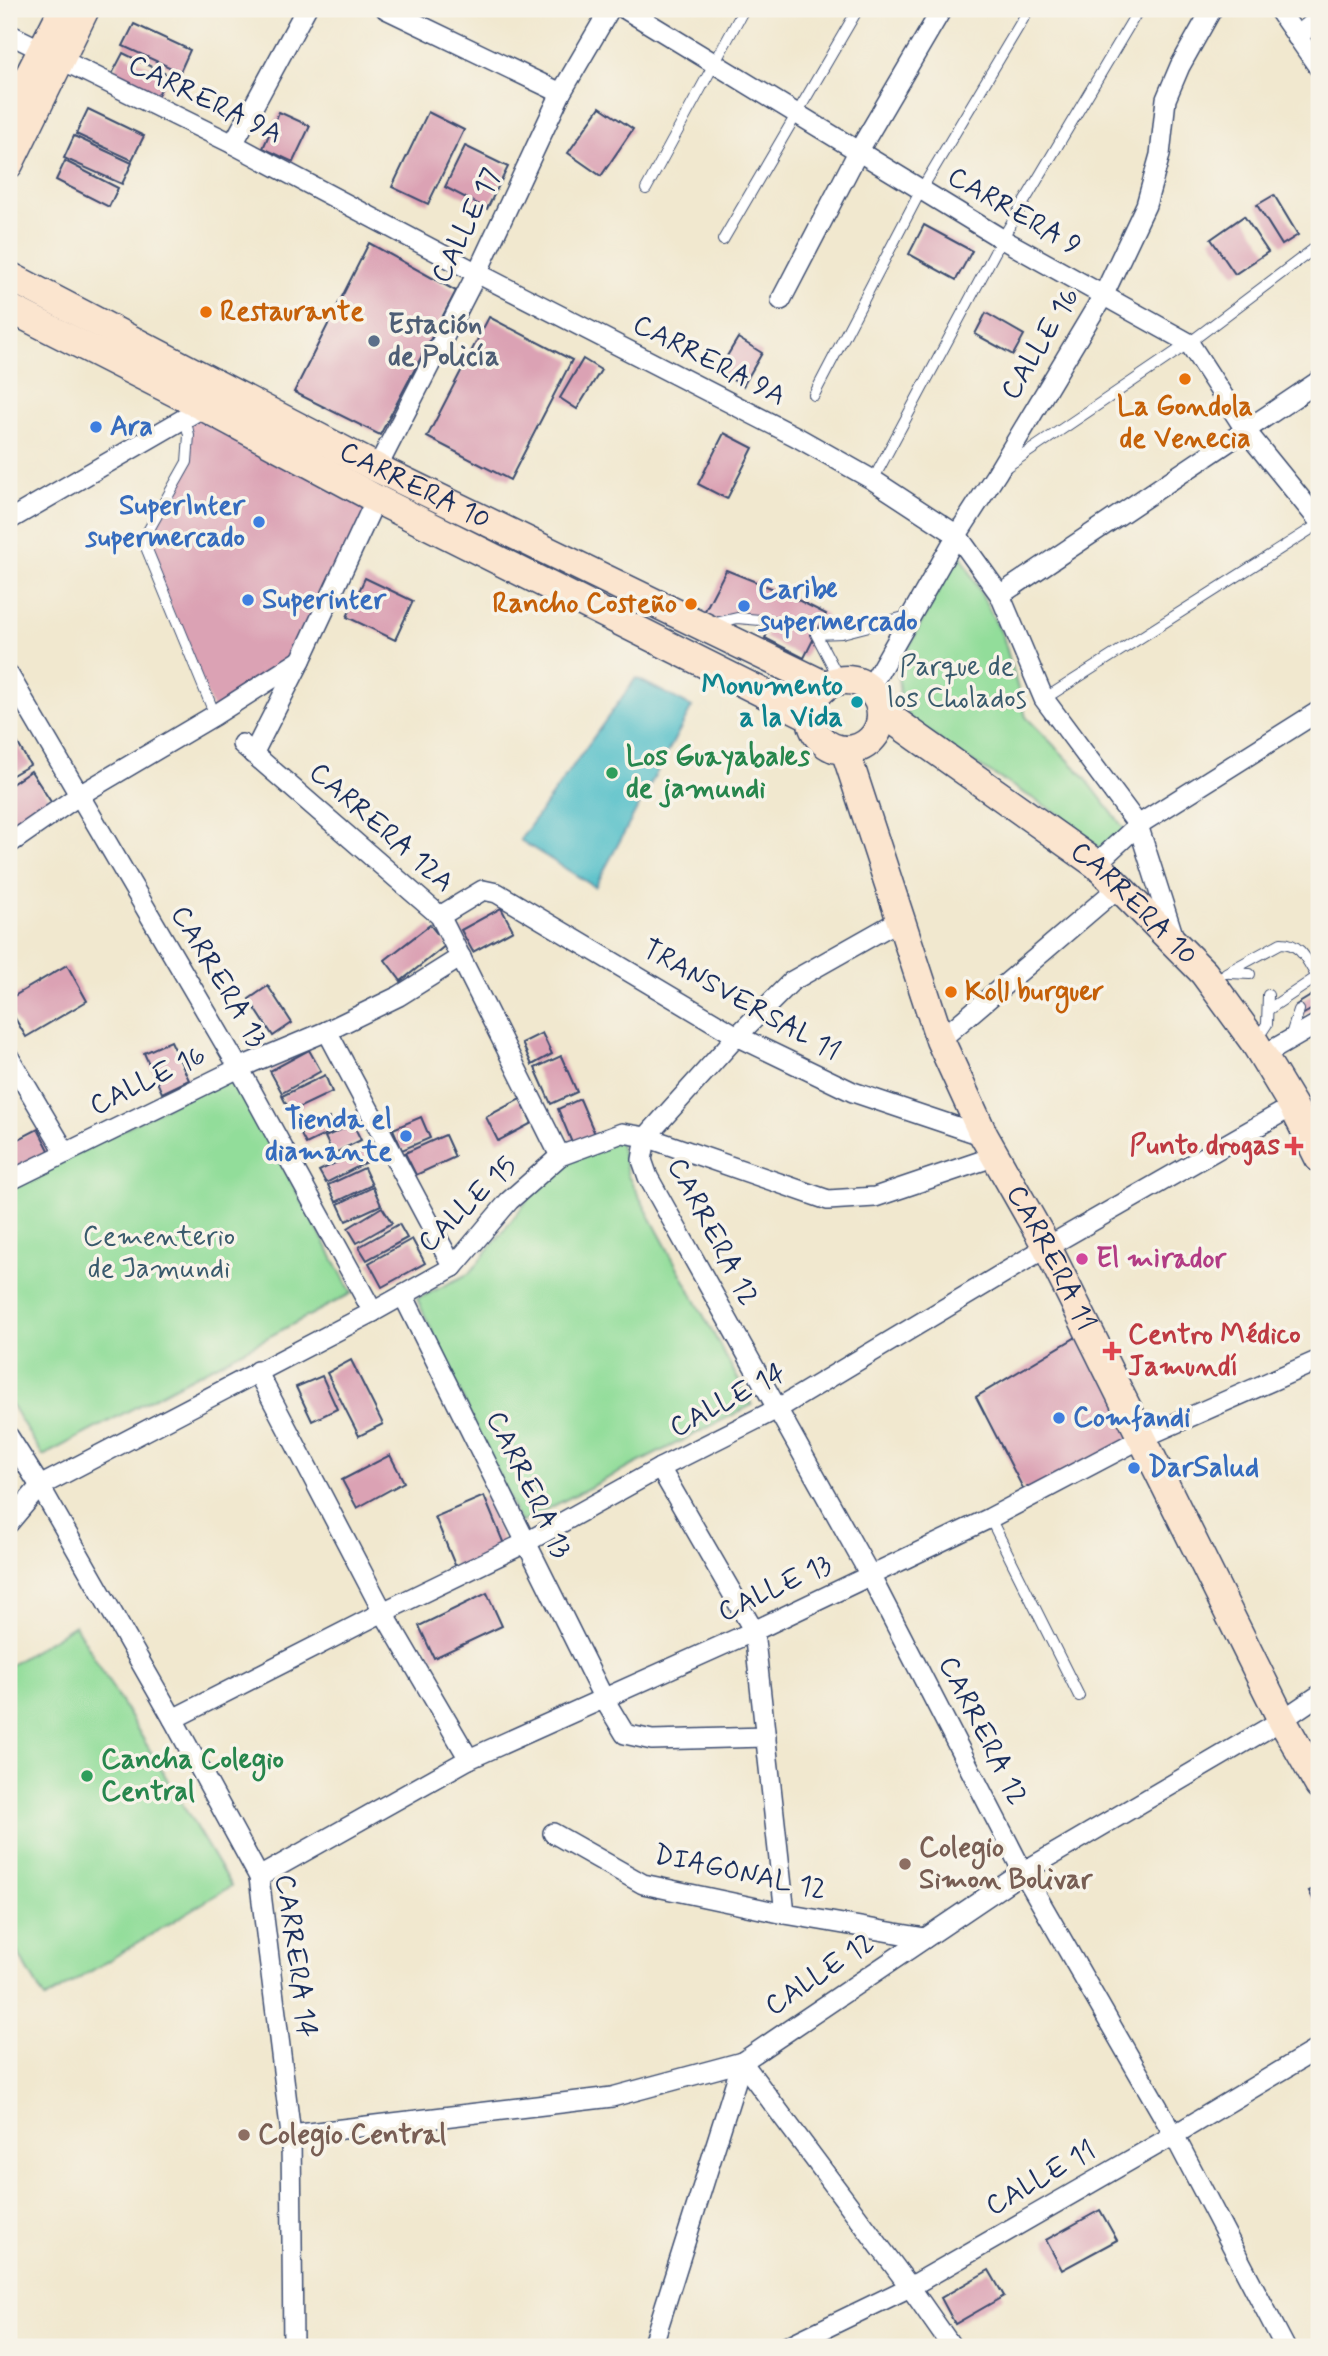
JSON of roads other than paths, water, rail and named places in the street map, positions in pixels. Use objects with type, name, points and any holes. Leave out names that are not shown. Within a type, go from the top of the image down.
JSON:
[{"type":"main road","points":[[9,164],[51,55],[63,9]]},
{"type":"main road","points":[[9,115],[85,9]]},
{"type":"main road","name":"CARRERA 10","points":[[9,276],[377,468],[703,626],[833,683]]},
{"type":"main road","name":"CARRERA 10","points":[[9,309],[194,412],[376,499],[811,717]]},
{"type":"main road","points":[[856,681],[876,700],[880,725],[873,738],[860,747],[845,750],[828,746],[816,733],[811,717],[814,699],[833,683],[856,681]]},
{"type":"main road","name":"CARRERA 10","points":[[876,700],[1096,864],[1176,946],[1215,973],[1293,1106],[1319,1158]]},
{"type":"main road","name":"CARRERA 11","points":[[845,750],[940,1040],[990,1146],[1047,1247],[1282,1720],[1319,1785]]},
{"type":"street","points":[[233,144],[306,9]]},
{"type":"street","points":[[386,9],[561,93]]},
{"type":"street","name":"CALLE 17","points":[[377,468],[477,273],[561,93],[610,9]]},
{"type":"street","name":"CARRERA 9","points":[[625,9],[1002,239],[1189,343],[1246,431],[1319,523]]},
{"type":"street","points":[[781,300],[858,152],[942,9]]},
{"type":"street","name":"CALLE 16","points":[[876,700],[911,616],[957,535],[1103,296],[1146,205],[1160,155],[1167,99],[1180,66],[1212,9]]},
{"type":"street","points":[[1278,9],[1319,68]]},
{"type":"street","points":[[1297,37],[1319,18]]},
{"type":"street","name":"CARRERA 9A","points":[[9,34],[233,144],[795,436],[873,480],[957,535],[1000,595],[1044,699],[1138,825],[1176,946]]},
{"type":"street","points":[[1000,595],[1319,381]]},
{"type":"street","points":[[9,520],[194,412]]},
{"type":"street","points":[[9,844],[78,796],[215,715],[301,660],[376,499]]},
{"type":"street","name":"CARRERA 12A","points":[[301,660],[247,749],[440,916],[560,1156]]},
{"type":"street","name":"CARRERA 13","points":[[9,675],[239,1068],[373,1312]]},
{"type":"street","points":[[1096,864],[1138,825],[1319,711]]},
{"type":"street","points":[[940,1040],[1120,886]]},
{"type":"street","name":"TRANSVERSAL 11","points":[[440,916],[473,894],[483,890],[497,893],[737,1036],[853,1093],[990,1146]]},
{"type":"street","points":[[646,1137],[737,1036],[792,981],[900,920]]},
{"type":"street","name":"CALLE 16","points":[[9,1181],[239,1068],[327,1031],[399,996],[461,957]]},
{"type":"street","points":[[1258,1049],[1289,1042],[1319,1023]]},
{"type":"street","points":[[327,1031],[453,1267]]},
{"type":"street","points":[[9,1057],[66,1153]]},
{"type":"street","name":"CALLE 14","points":[[173,1719],[525,1543],[660,1468],[777,1409],[1047,1247],[1293,1106]]},
{"type":"street","name":"CALLE 15","points":[[9,1524],[40,1486],[373,1312],[453,1267],[509,1201],[560,1156],[622,1133],[646,1137],[828,1200],[874,1197],[990,1146]]},
{"type":"street","name":"CARRERA 12","points":[[646,1137],[642,1160],[648,1177],[870,1575],[1023,1872],[1174,2135],[1285,2347]]},
{"type":"street","name":"CARRERA 13","points":[[403,1295],[525,1543],[604,1699],[625,1734],[652,1740],[766,1737]]},
{"type":"street","name":"CALLE 13","points":[[260,1877],[469,1759],[754,1631],[990,1518],[1142,1438],[1319,1360]]},
{"type":"street","points":[[257,1371],[383,1612],[469,1759]]},
{"type":"street","name":"CARRERA 14","points":[[9,1437],[40,1486],[173,1719],[260,1877],[291,2135],[297,2344]]},
{"type":"street","points":[[660,1468],[754,1631],[785,1914]]},
{"type":"street","name":"CALLE 12","points":[[291,2135],[612,2097],[742,2062],[1023,1872],[1282,1720],[1319,1695]]},
{"type":"street","name":"DIAGONAL 12","points":[[553,1833],[643,1884],[785,1914],[925,1938]]},
{"type":"street","name":"CALLE 11","points":[[786,2347],[911,2287],[1319,2048]]},
{"type":"street","points":[[742,2062],[911,2287],[952,2347]]},
{"type":"street","points":[[652,2347],[742,2062]]},
{"type":"lane","points":[[646,189],[744,9]]},
{"type":"lane","points":[[723,240],[858,9]]},
{"type":"lane","points":[[814,395],[921,190],[1030,9]]},
{"type":"lane","points":[[873,480],[1002,239],[1139,9]]},
{"type":"lane","points":[[997,473],[1189,343],[1319,245]]},
{"type":"lane","points":[[194,412],[187,463],[143,540],[215,715]]},
{"type":"lane","points":[[1044,699],[1319,523]]},
{"type":"lane","points":[[833,683],[816,634],[842,633],[911,616]]},
{"type":"lane","points":[[703,626],[737,618],[773,621]]},
{"type":"lane","points":[[1215,973],[1281,943],[1291,943],[1299,947],[1318,979],[1269,1009]]},
{"type":"lane","points":[[1215,973],[1250,974]]},
{"type":"lane","points":[[1258,1049],[1267,1024],[1268,995]]},
{"type":"lane","points":[[1289,1042],[1299,1010]]},
{"type":"lane","points":[[990,1518],[1079,1696]]},
{"type":"water","name":"Los Guayabales de jamundi","points":[[636,678],[692,707],[595,887],[520,840]]},
{"type":"place","name":"Restaurante","points":[[206,312]]},
{"type":"place","name":"Estación de Policía","points":[[374,341]]},
{"type":"place","name":"La Gondola de Venecia","points":[[1185,379]]},
{"type":"place","name":"Ara","points":[[96,427]]},
{"type":"place","name":"SuperInter supermercado","points":[[259,522]]},
{"type":"place","name":"Superinter","points":[[248,600]]},
{"type":"place","name":"Rancho Costeño","points":[[691,604]]},
{"type":"place","name":"Caribe supermercado","points":[[744,606]]},
{"type":"place","name":"Monumento a la Vida","points":[[857,702]]},
{"type":"place","name":"Los Guayabales de jamundi","points":[[612,773]]},
{"type":"place","name":"Koll burguer","points":[[951,992]]},
{"type":"place","name":"Tienda el diamante","points":[[406,1136]]},
{"type":"place","name":"Punto drogas","points":[[1294,1146]]},
{"type":"place","name":"El mirador","points":[[1082,1259]]},
{"type":"place","name":"Centro Médico Jamundí","points":[[1112,1351]]},
{"type":"place","name":"Comfandi","points":[[1059,1418]]},
{"type":"place","name":"DarSalud","points":[[1134,1468]]},
{"type":"place","name":"Cancha Colegio Central","points":[[87,1776]]},
{"type":"place","name":"Colegio Simon Bolivar","points":[[905,1864]]},
{"type":"place","name":"Colegio Central","points":[[244,2135]]},
{"type":"park label","name":"Parque de los Cholados","points":[[957,683]]},
{"type":"park label","name":"Cementerio de Jamundi","points":[[159,1253]]}]
